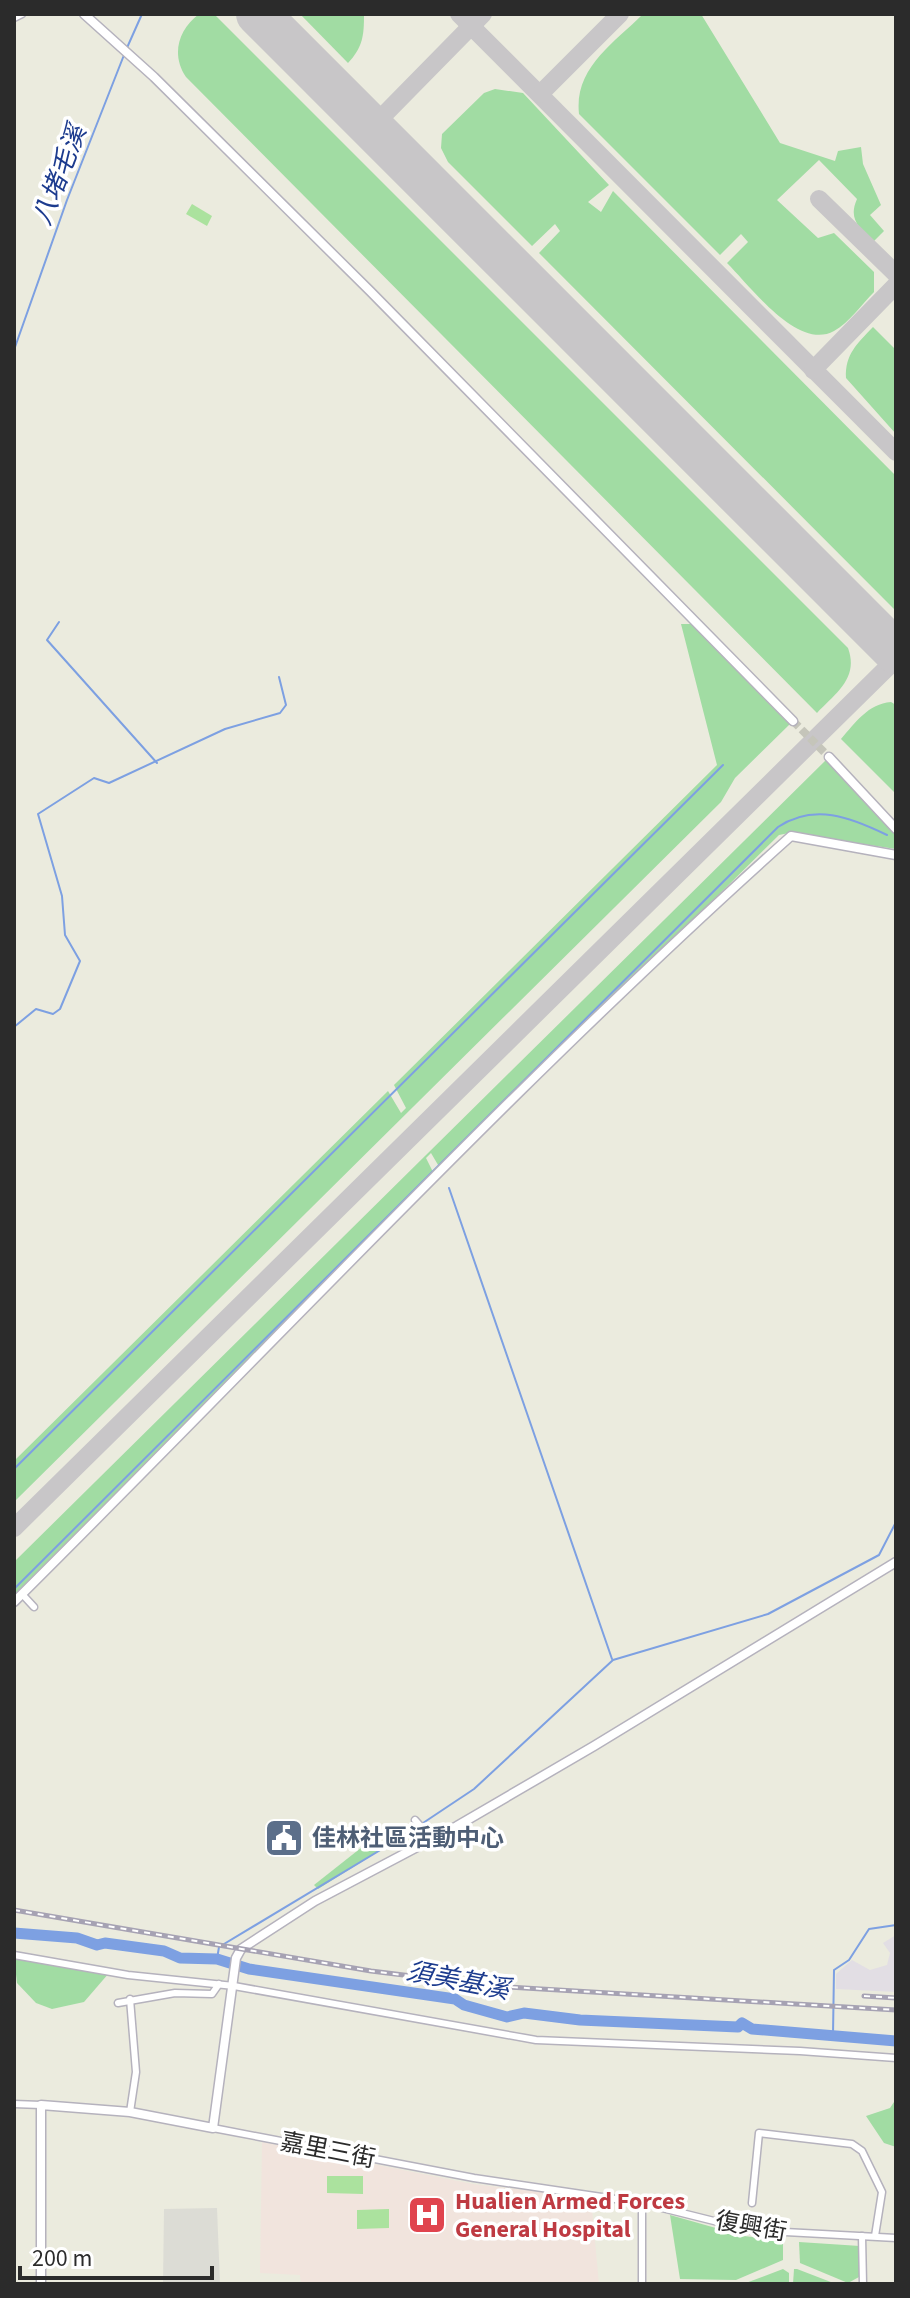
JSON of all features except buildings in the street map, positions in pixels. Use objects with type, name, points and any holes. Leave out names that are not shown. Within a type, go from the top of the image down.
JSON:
[{"type":"street","points":[[14,18],[22,14]]},
{"type":"street","points":[[84,14],[113,37],[370,291],[793,721]]},
{"type":"street","points":[[829,757],[896,829]]},
{"type":"street","points":[[14,1602],[702,915],[791,836],[896,855]]},
{"type":"street","points":[[213,2128],[236,1958],[244,1946],[315,1901],[594,1746],[896,1562]]},
{"type":"street","points":[[22,1594],[34,1607]]},
{"type":"street","points":[[415,1820],[431,1838]]},
{"type":"street","points":[[14,1955],[128,1975],[234,1986],[536,2040],[896,2058]]},
{"type":"street","points":[[118,2003],[175,1993],[212,1994],[219,1984]]},
{"type":"street","points":[[130,1999],[136,2072],[130,2112]]},
{"type":"street","name":"嘉里三街","points":[[14,2104],[130,2112],[474,2178],[642,2203]]},
{"type":"street","points":[[41,2105],[41,2284]]},
{"type":"street","points":[[752,2203],[759,2133],[852,2144],[862,2151],[882,2192],[875,2236]]},
{"type":"street","points":[[642,2203],[642,2284]]},
{"type":"street","name":"復興街","points":[[642,2203],[767,2232],[896,2238]]},
{"type":"street","points":[[862,2236],[863,2284]]},
{"type":"shaded area","points":[[896,1935],[896,1992],[836,1989],[836,1974],[852,1960],[870,1970],[887,1965],[890,1953],[883,1943]]},
{"type":"shaded area","name":"Hualien Armed Forces General Hospital","points":[[262,2142],[473,2184],[591,2198],[599,2284],[301,2284],[300,2275],[260,2273]]},
{"type":"shaded area","points":[[217,2208],[220,2284],[163,2284],[164,2209]]},
{"type":"green space","points":[[199,14],[214,14],[848,648],[851,659],[848,676],[838,692],[817,713],[186,77],[179,60],[179,43],[186,28]]},
{"type":"green space","points":[[300,14],[364,14],[362,40],[348,63]]},
{"type":"green space","points":[[643,14],[701,14],[780,143],[835,161],[838,151],[861,147],[863,164],[881,205],[870,215],[884,231],[873,242],[854,217],[857,199],[819,160],[777,200],[818,238],[834,233],[874,272],[874,292],[840,328],[820,335],[805,332],[776,314],[727,263],[748,242],[741,234],[720,255],[579,114],[579,98],[589,70]]},
{"type":"green space","points":[[495,89],[523,93],[609,185],[588,202],[601,212],[613,191],[896,476],[896,611],[539,253],[560,231],[555,224],[532,246],[448,162],[441,148],[442,134],[484,93]]},
{"type":"green space","points":[[192,204],[212,216],[207,226],[186,214]]},
{"type":"green space","points":[[873,327],[896,350],[896,434],[846,378],[850,356]]},
{"type":"green space","points":[[681,624],[692,624],[790,724],[735,778],[721,802],[14,1502],[14,1461],[388,1091],[401,1113],[406,1108],[394,1085],[717,765]]},
{"type":"green space","points":[[891,702],[896,705],[896,794],[841,739],[869,710]]},
{"type":"green space","points":[[826,760],[896,832],[896,849],[789,833],[779,835],[441,1170],[431,1153],[426,1158],[435,1176],[14,1595],[14,1562]]},
{"type":"green space","points":[[376,1836],[387,1846],[318,1889],[314,1885]]},
{"type":"green space","points":[[14,1957],[109,1973],[84,2002],[52,2009],[36,2003],[17,1983]]},
{"type":"green space","points":[[896,2099],[896,2147],[884,2143],[866,2116],[890,2108]]},
{"type":"green space","points":[[327,2176],[363,2176],[363,2194],[327,2193]]},
{"type":"green space","points":[[389,2209],[389,2228],[357,2229],[357,2210]]},
{"type":"green space","points":[[670,2215],[744,2236],[783,2241],[783,2260],[736,2280],[680,2279]]},
{"type":"green space","points":[[799,2242],[860,2246],[859,2277],[848,2283],[800,2263]]},
{"type":"green space","points":[[783,2269],[789,2273],[789,2284],[743,2284]]},
{"type":"green space","points":[[794,2269],[797,2269],[836,2284],[793,2284]]},
{"type":"waterway","name":"八堵毛溪","points":[[126,50],[142,14]]},
{"type":"waterway","name":"八堵毛溪","points":[[14,350],[67,200],[124,55]]},
{"type":"waterway","points":[[59,622],[47,640],[157,763]]},
{"type":"waterway","points":[[14,1027],[36,1009],[53,1014],[60,1009],[80,961],[65,935],[62,896],[38,814],[94,778],[109,783],[225,729],[280,713],[286,705],[279,677]]},
{"type":"waterway","points":[[14,1469],[723,765]]},
{"type":"waterway","points":[[14,1589],[778,827],[792,820],[819,814],[846,818],[887,835]]},
{"type":"waterway","points":[[449,1188],[612,1659]]},
{"type":"waterway","points":[[217,1959],[219,1947],[402,1837],[474,1789],[613,1660],[768,1614],[879,1555],[896,1522]]},
{"type":"waterway","points":[[833,2035],[834,1970],[849,1960],[869,1929],[896,1925]]},
{"type":"waterway","name":"須美基溪","points":[[14,1933],[77,1938],[97,1945],[105,1943],[164,1951],[180,1958],[217,1959],[249,1969],[455,1999],[464,2005],[507,2017],[524,2013],[580,2020],[738,2027],[742,2023],[752,2029],[896,2041]]},
{"type":"taxiway","points":[[459,14],[896,452]]},
{"type":"taxiway","points":[[372,127],[483,14]]},
{"type":"taxiway","points":[[540,94],[620,14]]},
{"type":"taxiway","points":[[819,199],[896,274]]},
{"type":"taxiway","points":[[813,370],[896,285]]},
{"type":"taxiway","points":[[14,1528],[896,659]]},
{"type":"runway","points":[[258,14],[896,652]]},
{"type":"tunnel","points":[[793,721],[829,757]]},
{"type":"railway","points":[[14,1910],[371,1971],[493,1986],[896,2010]]},
{"type":"railway","points":[[864,1996],[896,1998]]},
{"type":"place","name":"佳林社區活動中心","points":[[284,1838]]},
{"type":"place","name":"Hualien Armed Forces General Hospital","points":[[427,2215]]}]
